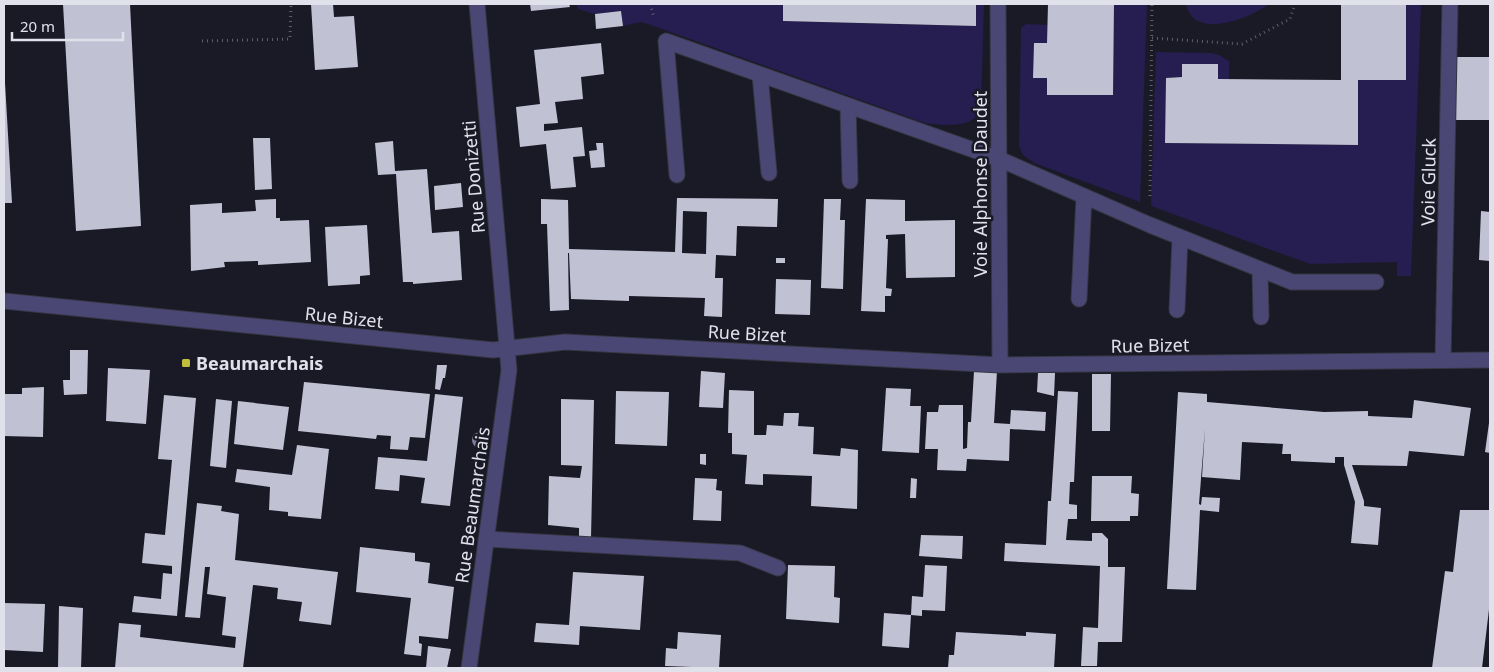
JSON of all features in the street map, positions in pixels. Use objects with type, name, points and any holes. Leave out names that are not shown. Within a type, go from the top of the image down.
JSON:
[{"type":"street","name":"Rue Donizetti","points":[[477,4],[508,348]]},
{"type":"street","name":"Voie Alphonse Daudet","points":[[998,4],[1000,365]]},
{"type":"street","name":"Voie Gluck","points":[[1443,360],[1450,4]]},
{"type":"street","points":[[676,175],[666,41],[998,159],[1180,238],[1292,282],[1376,282]]},
{"type":"street","points":[[760,75],[769,174]]},
{"type":"street","points":[[848,106],[850,181]]},
{"type":"street","points":[[1079,299],[1084,197]]},
{"type":"street","points":[[1177,310],[1180,238]]},
{"type":"street","points":[[1260,270],[1262,317]]},
{"type":"street","name":"Rue Bizet","points":[[4,302],[493,350],[565,342],[1000,365],[1490,360]]},
{"type":"street","name":"Rue Beaumarchais","points":[[468,668],[509,370],[508,348]]},
{"type":"street","points":[[486,539],[740,553],[778,568]]},
{"type":"path","points":[[202,41],[290,39],[291,4]]},
{"type":"path","points":[[1150,225],[1152,4]]},
{"type":"path","points":[[1152,38],[1242,44],[1290,19],[1294,4]]},
{"type":"shaded area","points":[[576,4],[783,4],[783,21],[975,26],[976,4],[984,4],[981,106],[976,117],[966,123],[952,125],[925,123],[648,24],[641,22],[623,26],[621,11],[595,14],[578,9]]},
{"type":"shaded area","points":[[1114,4],[1147,4],[1140,202],[1034,163],[1023,155],[1019,146],[1021,28],[1026,24],[1047,25],[1047,43],[1034,44],[1033,78],[1047,78],[1047,95],[1112,95]]},
{"type":"shaded area","points":[[1186,4],[1269,4],[1261,10],[1237,20],[1211,24],[1199,22],[1191,15]]},
{"type":"shaded area","points":[[1406,4],[1421,4],[1411,276],[1397,276],[1397,262],[1310,264],[1151,206],[1156,52],[1211,53],[1229,61],[1229,79],[1218,79],[1218,64],[1182,64],[1182,77],[1166,78],[1165,143],[1357,145],[1358,80],[1406,80]]},
{"type":"building","points":[[63,4],[130,4],[141,226],[76,231]]},
{"type":"building","points":[[311,4],[333,4],[334,17],[354,16],[358,67],[315,70]]},
{"type":"building","points":[[530,4],[569,4],[570,7],[531,11]]},
{"type":"building","points":[[783,4],[976,4],[976,26],[783,21]]},
{"type":"building","points":[[1048,4],[1114,4],[1113,95],[1047,95],[1047,78],[1033,78],[1034,43],[1047,43]]},
{"type":"building","points":[[1341,4],[1406,4],[1406,80],[1358,80],[1358,145],[1165,143],[1166,78],[1182,77],[1182,64],[1218,64],[1218,79],[1341,80]]},
{"type":"building","points":[[621,11],[623,26],[596,29],[595,14]]},
{"type":"building","points":[[601,43],[604,74],[581,77],[583,99],[555,102],[558,123],[544,124],[544,131],[582,127],[585,156],[573,157],[576,187],[551,189],[546,144],[520,147],[516,107],[540,104],[534,50]]},
{"type":"building","points":[[1455,57],[1490,57],[1490,120],[1455,120]]},
{"type":"building","points":[[5,83],[12,203],[4,203]]},
{"type":"building","points":[[253,138],[270,138],[272,189],[255,190]]},
{"type":"building","points":[[393,141],[395,171],[427,169],[432,233],[459,231],[462,280],[413,284],[413,282],[403,282],[396,174],[378,175],[375,143]]},
{"type":"building","points":[[596,143],[603,143],[605,167],[591,168],[589,151],[597,150]]},
{"type":"building","points":[[461,183],[463,207],[435,210],[434,186]]},
{"type":"building","points":[[677,198],[778,199],[777,227],[737,226],[736,256],[716,255],[715,278],[723,278],[722,317],[704,316],[705,298],[629,296],[629,301],[571,299],[569,253],[569,310],[550,311],[547,224],[541,224],[541,199],[568,200],[569,249],[675,252]],"holes":[[[683,211],[707,212],[706,254],[682,253]]]},
{"type":"building","points":[[276,199],[276,218],[280,218],[280,221],[309,220],[311,262],[258,265],[258,261],[224,262],[225,267],[191,271],[190,205],[222,203],[222,213],[256,211],[255,200]]},
{"type":"building","points":[[824,199],[841,199],[840,220],[845,220],[843,289],[821,288]]},
{"type":"building","points":[[866,199],[905,200],[905,221],[955,220],[955,277],[906,278],[905,234],[886,235],[886,239],[888,239],[886,288],[892,289],[891,296],[885,296],[885,312],[861,311]]},
{"type":"building","points":[[1481,211],[1490,212],[1490,261],[1479,260]]},
{"type":"building","points":[[367,225],[370,275],[360,276],[360,284],[328,286],[325,227]]},
{"type":"building","points":[[776,258],[785,258],[785,263],[776,263]]},
{"type":"building","points":[[776,279],[811,280],[810,315],[775,314]]},
{"type":"building","points":[[70,350],[88,350],[87,394],[64,395],[63,380],[70,380]]},
{"type":"building","points":[[437,365],[447,365],[445,378],[443,378],[440,390],[435,389]]},
{"type":"building","points":[[108,368],[150,370],[146,424],[106,421]]},
{"type":"building","points":[[701,371],[725,373],[723,408],[699,407]]},
{"type":"building","points":[[974,371],[997,371],[994,423],[1010,424],[1011,410],[1046,412],[1045,431],[1010,429],[1009,461],[967,459],[966,471],[937,470],[938,449],[925,449],[927,412],[938,412],[939,405],[963,405],[963,449],[967,448],[968,422],[971,422]]},
{"type":"building","points":[[1038,373],[1055,373],[1054,396],[1037,392]]},
{"type":"building","points":[[1092,374],[1111,374],[1110,431],[1092,431]]},
{"type":"building","points":[[304,382],[430,394],[425,438],[410,437],[408,450],[390,449],[391,436],[377,435],[376,439],[298,431]]},
{"type":"building","points":[[44,387],[43,437],[4,436],[4,394],[22,394],[22,388]]},
{"type":"building","points":[[886,388],[911,389],[910,406],[921,406],[919,453],[882,451]]},
{"type":"building","points":[[729,390],[754,391],[754,435],[766,435],[767,425],[783,426],[784,413],[799,413],[798,426],[814,427],[813,454],[840,456],[841,448],[858,450],[857,509],[811,506],[812,476],[763,474],[763,485],[745,484],[747,455],[732,454],[732,433],[728,433]]},
{"type":"building","points":[[616,391],[669,392],[667,446],[615,444]]},
{"type":"building","points":[[1058,391],[1078,392],[1074,482],[1070,482],[1069,504],[1077,505],[1077,519],[1068,519],[1066,540],[1092,541],[1092,533],[1102,533],[1108,539],[1108,567],[1125,567],[1122,642],[1098,642],[1097,666],[1081,666],[1083,627],[1098,628],[1100,566],[1004,561],[1005,543],[1046,545],[1048,501],[1051,501]]},
{"type":"building","points":[[1178,392],[1207,394],[1207,402],[1324,412],[1368,411],[1368,416],[1412,418],[1414,400],[1471,408],[1464,456],[1409,451],[1407,466],[1352,465],[1364,506],[1381,508],[1378,545],[1351,543],[1355,502],[1344,465],[1344,457],[1335,457],[1335,463],[1291,461],[1291,454],[1282,454],[1283,444],[1242,442],[1240,480],[1202,477],[1205,428],[1199,504],[1201,505],[1202,497],[1220,498],[1219,512],[1200,510],[1196,590],[1167,589]]},
{"type":"building","points":[[435,394],[463,397],[450,506],[421,503],[425,478],[400,475],[399,491],[375,489],[378,457],[427,461]]},
{"type":"building","points":[[164,395],[196,398],[177,616],[132,612],[134,596],[161,599],[163,573],[172,574],[172,566],[142,563],[145,533],[165,535],[172,460],[158,459]]},
{"type":"building","points":[[216,399],[232,401],[226,468],[210,466]]},
{"type":"building","points":[[561,399],[594,400],[591,538],[579,538],[579,528],[548,525],[549,476],[580,478],[582,466],[561,465]]},
{"type":"building","points":[[238,401],[289,407],[283,450],[234,444]]},
{"type":"building","points":[[1490,423],[1490,453],[1485,452]]},
{"type":"building","points":[[297,445],[329,449],[321,519],[288,516],[288,512],[269,510],[270,487],[235,482],[237,469],[292,475]]},
{"type":"building","points":[[700,454],[706,454],[706,465],[700,464]]},
{"type":"building","points":[[1092,476],[1132,476],[1131,493],[1139,494],[1138,516],[1130,516],[1130,521],[1091,521]]},
{"type":"building","points":[[695,478],[717,479],[716,490],[722,491],[721,521],[693,520]]},
{"type":"building","points":[[911,478],[917,479],[916,498],[910,498]]},
{"type":"building","points":[[197,503],[222,506],[221,511],[239,514],[235,560],[338,572],[331,625],[299,621],[302,602],[277,599],[278,588],[253,585],[243,668],[115,668],[119,623],[141,625],[140,637],[235,648],[236,637],[222,635],[226,597],[207,594],[210,567],[205,567],[200,618],[185,617]]},
{"type":"building","points":[[1460,510],[1490,510],[1490,601],[1482,668],[1432,668],[1445,571],[1453,572]]},
{"type":"building","points":[[921,535],[963,536],[962,559],[919,556]]},
{"type":"building","points":[[360,547],[415,553],[415,561],[430,563],[428,583],[454,587],[448,639],[419,636],[419,643],[422,644],[421,656],[404,654],[411,598],[356,592]]},
{"type":"building","points":[[788,565],[835,566],[834,597],[840,598],[839,623],[786,619]]},
{"type":"building","points":[[925,565],[947,566],[945,611],[922,610],[922,616],[911,615],[912,596],[923,597]]},
{"type":"building","points":[[573,572],[644,576],[640,630],[580,626],[579,645],[534,642],[536,623],[569,625]]},
{"type":"building","points":[[4,603],[45,604],[43,652],[4,650]]},
{"type":"building","points":[[59,606],[83,608],[81,668],[58,668]]},
{"type":"building","points":[[884,613],[911,615],[909,648],[882,646]]},
{"type":"building","points":[[678,632],[721,635],[719,668],[665,666],[666,648],[677,649]]},
{"type":"building","points":[[956,632],[1026,636],[1026,632],[1056,634],[1054,668],[948,668],[949,655],[954,655]]},
{"type":"building","points":[[428,646],[451,649],[447,668],[426,668]]},
{"type":"place","name":"Beaumarchais","points":[[186,363]]}]
